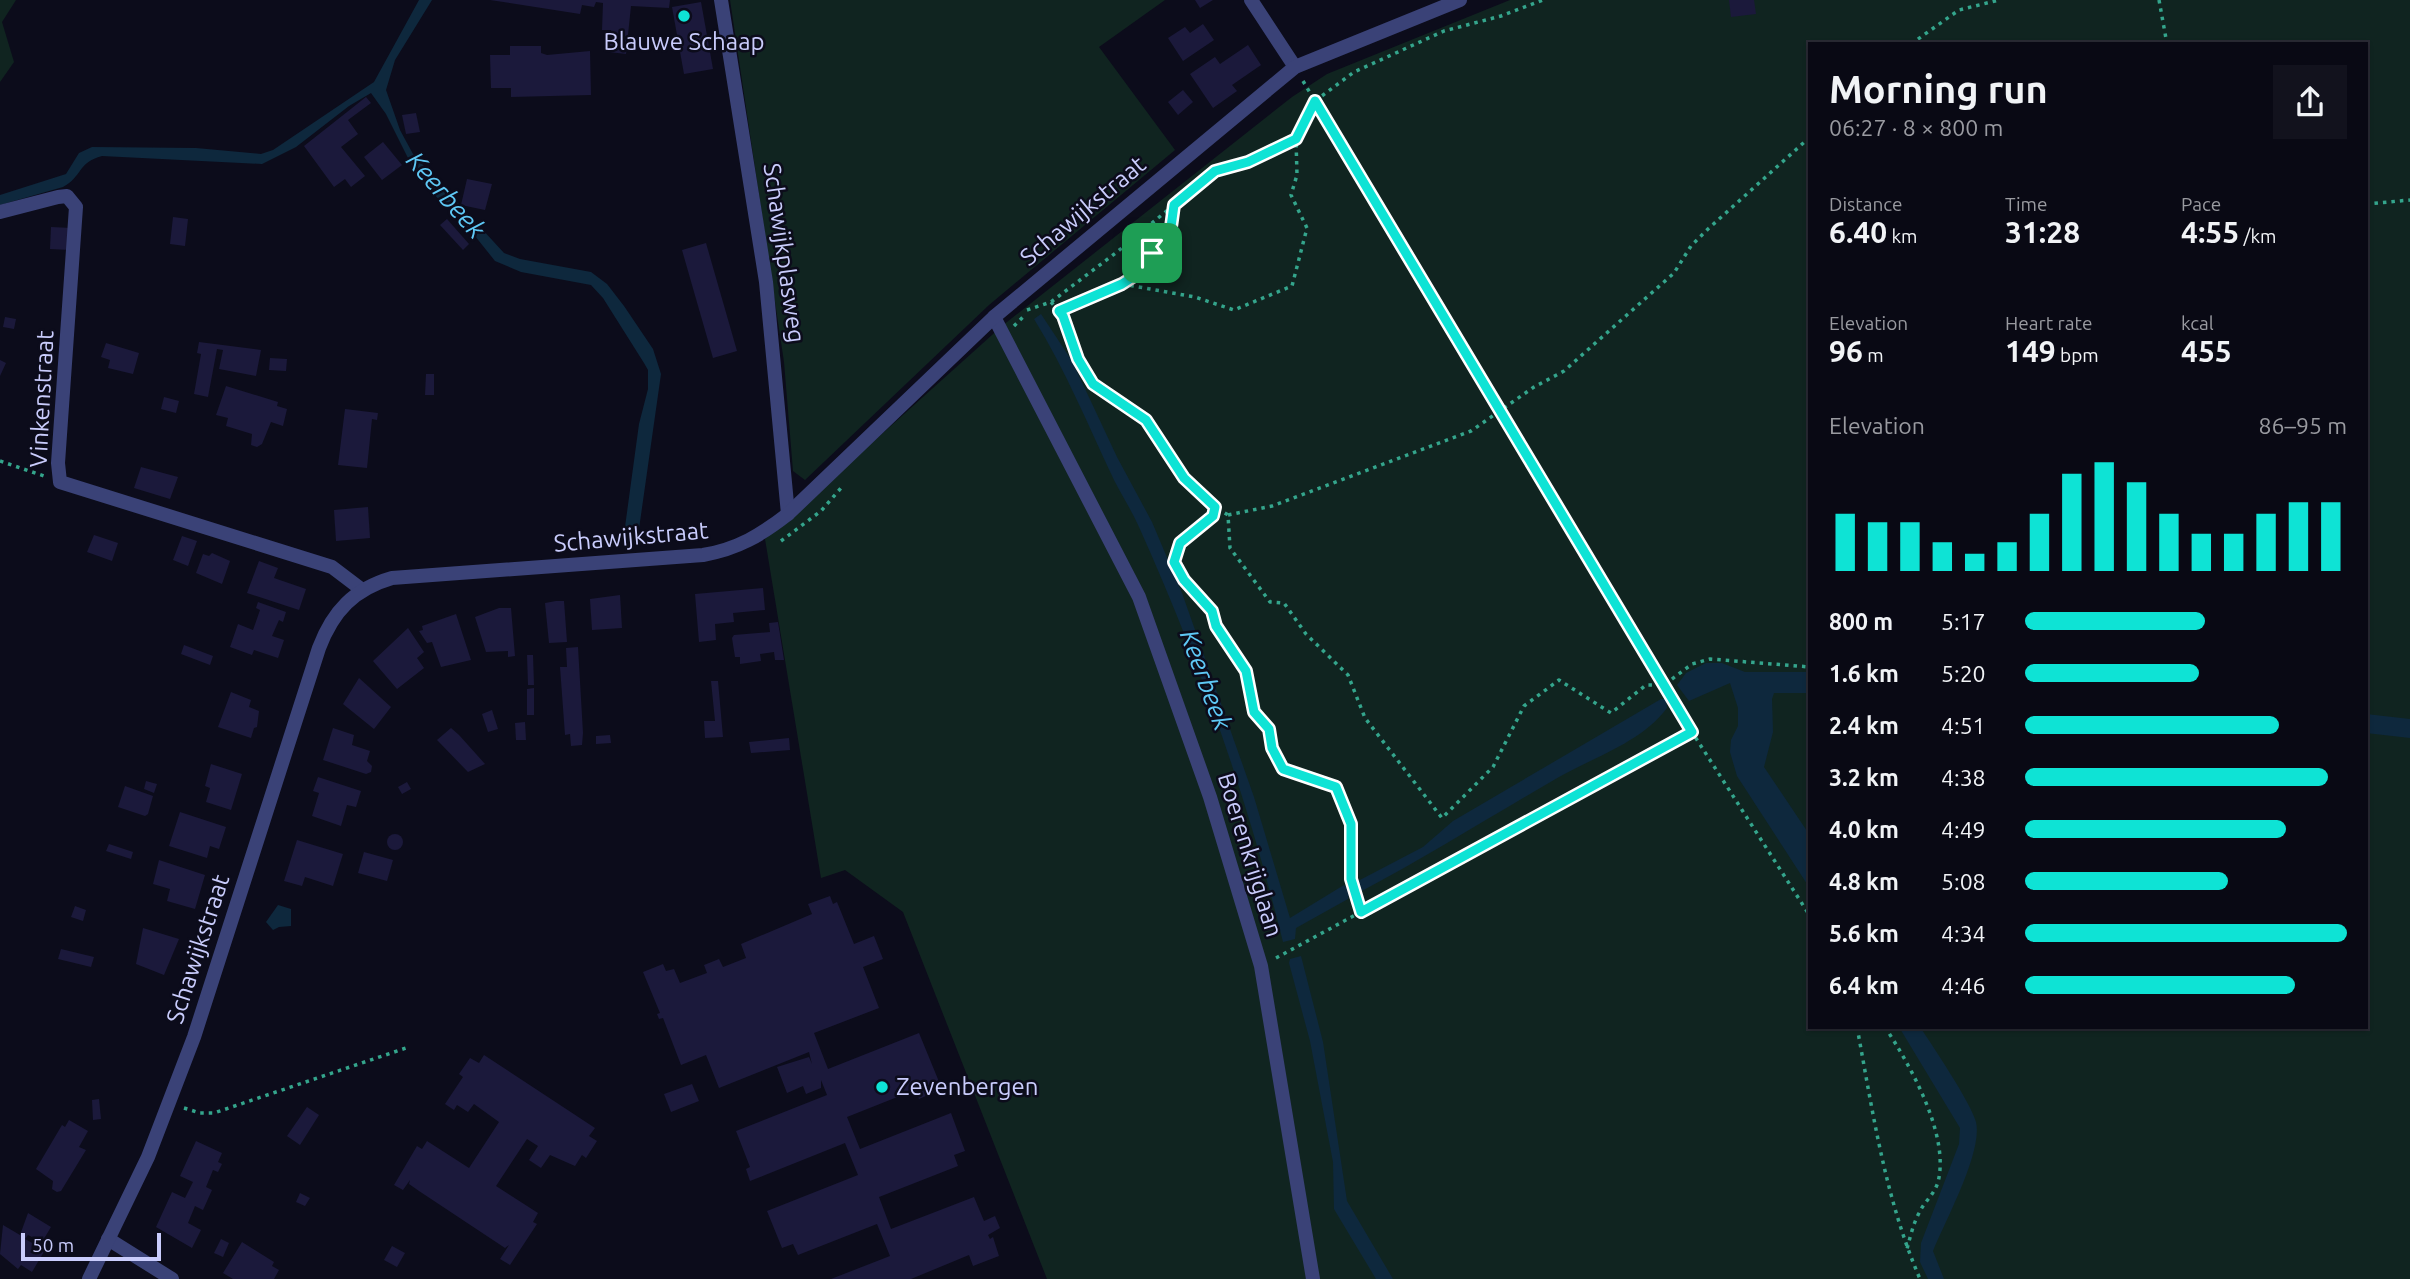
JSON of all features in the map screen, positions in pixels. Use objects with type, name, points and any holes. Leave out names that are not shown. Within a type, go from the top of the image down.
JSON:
[{"type":"street","name":"Schawijkplasweg","points":[[721,0],[766,282],[788,514]]},
{"type":"street","points":[[1251,0],[1295,68]]},
{"type":"street","name":"Schawijkstraat","points":[[89,1279],[148,1157],[194,1037],[318,648],[327,627],[341,606],[361,589],[392,578],[728,551],[759,537],[788,514],[994,317],[1295,68],[1460,0]]},
{"type":"street","name":"Vinkenstraat","points":[[0,212],[67,196],[76,207],[58,463],[60,482],[332,567],[361,589]]},
{"type":"street","name":"Boerenkrijglaan","points":[[994,317],[1139,597],[1210,797],[1261,966],[1313,1279]]},
{"type":"street","points":[[108,1239],[172,1279]]},
{"type":"path","points":[[1122,284],[1195,297],[1234,310],[1292,286],[1307,228],[1291,195],[1297,175],[1296,139],[1315,101],[1354,72],[1414,44],[1543,0]]},
{"type":"path","points":[[1914,42],[1959,10],[1999,0]]},
{"type":"path","points":[[2159,0],[2166,42]]},
{"type":"path","points":[[1295,68],[1692,732],[1808,913]]},
{"type":"path","points":[[1051,302],[1063,316],[1078,359],[1093,384],[1146,420],[1184,478],[1215,507],[1228,515],[1272,506],[1459,436],[1564,370],[1674,273],[1691,246],[1808,138]]},
{"type":"path","points":[[1045,307],[1215,171],[1248,162],[1296,139]]},
{"type":"path","points":[[2368,204],[2410,200]]},
{"type":"path","points":[[1059,311],[1122,284],[1145,269],[1152,253],[1171,227],[1174,205]]},
{"type":"path","points":[[0,461],[60,482]]},
{"type":"path","points":[[1215,507],[1213,516],[1180,543],[1174,562],[1184,580],[1212,611],[1216,626],[1246,671],[1254,712],[1269,729],[1272,748],[1283,769],[1336,787],[1351,824],[1351,879],[1361,912]]},
{"type":"path","points":[[1228,515],[1230,548],[1270,602],[1284,603],[1306,634],[1349,674],[1365,718],[1442,818],[1493,767],[1524,706],[1559,680],[1611,713],[1646,685],[1664,685],[1692,664],[1710,659],[1808,667]]},
{"type":"path","points":[[1261,966],[1692,732]]},
{"type":"path","points":[[1857,1029],[1882,1168],[1907,1250],[1920,1279]]},
{"type":"path","points":[[1886,1029],[1905,1057],[1934,1127],[1941,1157],[1938,1182],[1929,1202],[1919,1211],[1907,1250]]},
{"type":"path","points":[[169,1102],[200,1113],[214,1113],[406,1048]]},
{"type":"green space","points":[[0,0],[16,0],[2,22],[14,62],[0,82]]},
{"type":"green space","points":[[730,0],[1165,0],[1099,47],[1175,150],[989,305],[805,480],[793,471],[784,362]]},
{"type":"green space","points":[[1510,0],[2410,0],[2410,1279],[1047,1279],[903,912],[845,870],[821,878],[765,539],[1002,326],[1292,97],[1327,74]]},
{"type":"water","name":"Keerbeek","points":[[419,0],[432,0],[395,60],[386,90],[400,130],[413,154],[504,253],[520,259],[591,272],[607,284],[653,349],[661,374],[637,543],[625,540],[625,527],[639,424],[648,389],[648,370],[644,363],[603,298],[591,285],[521,272],[495,261],[475,236],[418,178],[386,114],[371,93],[349,106],[296,147],[262,164],[102,156],[88,162],[74,179],[63,187],[0,205],[0,195],[66,174],[79,153],[92,147],[196,148],[261,154],[273,150],[374,82]]},
{"type":"water","name":"Keerbeek","points":[[1041,314],[1072,361],[1117,457],[1152,522],[1182,593],[1254,797],[1290,918],[1344,885],[1350,890],[1348,899],[1296,928],[1295,939],[1283,942],[1238,783],[1182,628],[1136,521],[1067,378],[1034,319]]},
{"type":"water","points":[[1706,663],[1722,663],[1745,672],[1808,672],[1808,693],[1774,693],[1773,732],[1764,767],[1808,833],[1808,885],[1737,776],[1730,752],[1731,740],[1738,726],[1738,708],[1730,683],[1689,701],[1677,685],[1686,673]]},
{"type":"water","points":[[1661,699],[1666,699],[1667,708],[1657,720],[1631,740],[1559,777],[1360,892],[1356,891],[1356,882],[1423,847],[1453,821]]},
{"type":"water","points":[[2368,714],[2410,719],[2410,738],[2368,733]]},
{"type":"water","points":[[278,905],[291,909],[291,926],[273,930],[266,922]]},
{"type":"water","points":[[1301,956],[1323,1042],[1347,1201],[1393,1279],[1376,1279],[1334,1209],[1333,1162],[1310,1041],[1289,963],[1290,959]]},
{"type":"water","points":[[1900,1029],[1921,1029],[1959,1088],[1976,1122],[1977,1135],[1969,1168],[1933,1251],[1944,1279],[1928,1279],[1920,1262],[1921,1243],[1959,1144],[1960,1128]]},
{"type":"building","points":[[490,0],[670,0],[669,8],[631,6],[626,54],[609,52],[611,30],[602,30],[603,3],[596,2],[594,7],[582,5],[580,14]]},
{"type":"building","points":[[1195,0],[1213,0],[1200,8]]},
{"type":"building","points":[[1729,0],[1754,0],[1756,14],[1731,17]]},
{"type":"building","points":[[701,2],[713,69],[684,74],[672,7]]},
{"type":"building","points":[[1203,24],[1214,40],[1183,61],[1168,38],[1185,27],[1190,33]]},
{"type":"building","points":[[1248,45],[1261,65],[1232,85],[1237,91],[1213,108],[1190,74],[1215,57],[1220,64]]},
{"type":"building","points":[[510,46],[541,46],[541,53],[547,55],[590,51],[591,95],[511,97],[511,88],[491,88],[490,55],[510,55]]},
{"type":"building","points":[[1183,90],[1193,102],[1178,115],[1168,102]]},
{"type":"building","points":[[366,97],[371,103],[348,120],[358,134],[341,147],[365,176],[351,187],[345,179],[334,187],[304,146]]},
{"type":"building","points":[[416,113],[420,132],[406,134],[402,115]]},
{"type":"building","points":[[383,142],[402,165],[382,180],[364,157]]},
{"type":"building","points":[[467,179],[492,184],[485,210],[461,205]]},
{"type":"building","points":[[173,217],[188,219],[185,246],[170,244]]},
{"type":"building","points":[[447,219],[469,244],[463,250],[440,225]]},
{"type":"building","points":[[51,227],[72,228],[70,250],[50,249]]},
{"type":"building","points":[[706,243],[737,351],[713,358],[682,250]]},
{"type":"building","points":[[5,317],[16,319],[14,329],[3,327]]},
{"type":"building","points":[[199,342],[261,350],[256,376],[219,369],[223,350],[217,349],[208,397],[194,394],[201,354],[197,353]]},
{"type":"building","points":[[106,343],[139,353],[133,374],[108,368],[110,360],[101,357]]},
{"type":"building","points":[[270,358],[287,359],[286,371],[269,370]]},
{"type":"building","points":[[0,360],[6,363],[0,376]]},
{"type":"building","points":[[426,374],[434,374],[434,395],[425,395]]},
{"type":"building","points":[[226,386],[278,402],[277,406],[287,409],[283,426],[271,422],[262,444],[257,447],[251,445],[252,434],[226,426],[228,418],[216,415]]},
{"type":"building","points":[[164,397],[179,401],[176,413],[161,409]]},
{"type":"building","points":[[345,409],[378,413],[377,420],[372,419],[367,468],[338,465]]},
{"type":"building","points":[[141,467],[178,477],[170,499],[134,488]]},
{"type":"building","points":[[368,507],[370,538],[336,541],[334,510]]},
{"type":"building","points":[[94,535],[118,543],[112,561],[87,552]]},
{"type":"building","points":[[182,536],[197,541],[188,566],[173,560]]},
{"type":"building","points":[[212,553],[230,561],[222,584],[196,573],[203,554],[209,556]]},
{"type":"building","points":[[259,561],[278,568],[274,578],[306,589],[299,610],[247,593]]},
{"type":"building","points":[[763,588],[765,610],[733,613],[734,622],[715,624],[716,640],[699,642],[695,594]]},
{"type":"building","points":[[620,595],[622,628],[592,630],[590,599]]},
{"type":"building","points":[[564,601],[567,642],[549,643],[545,603]]},
{"type":"building","points":[[258,602],[286,612],[283,622],[279,620],[272,636],[284,640],[278,658],[254,650],[252,655],[230,647],[238,624],[253,630],[260,610],[256,608]]},
{"type":"building","points":[[499,608],[511,608],[515,656],[508,657],[508,651],[486,652],[475,617]]},
{"type":"building","points":[[456,614],[471,660],[441,667],[432,642],[427,643],[419,631],[423,630],[422,626]]},
{"type":"building","points":[[778,622],[784,660],[775,660],[774,652],[760,654],[761,661],[740,664],[740,657],[735,657],[732,638],[734,635],[770,632],[769,623]]},
{"type":"building","points":[[408,628],[424,652],[417,658],[424,668],[397,689],[373,661]]},
{"type":"building","points":[[184,645],[213,656],[210,665],[181,654]]},
{"type":"building","points":[[578,647],[583,733],[582,745],[571,746],[570,734],[565,735],[560,667],[567,667],[566,648]]},
{"type":"building","points":[[527,655],[533,655],[534,685],[528,685]]},
{"type":"building","points":[[359,678],[391,707],[374,729],[343,704]]},
{"type":"building","points":[[711,681],[718,681],[723,737],[705,738],[704,721],[715,721]]},
{"type":"building","points":[[534,688],[534,715],[527,715],[527,689]]},
{"type":"building","points":[[231,692],[251,700],[249,707],[259,711],[257,727],[254,728],[251,738],[218,727]]},
{"type":"building","points":[[492,710],[498,729],[488,732],[482,714]]},
{"type":"building","points":[[525,722],[526,740],[516,740],[515,723]]},
{"type":"building","points":[[333,728],[354,735],[352,745],[370,751],[367,761],[372,766],[371,772],[366,774],[323,760]]},
{"type":"building","points":[[451,728],[485,764],[468,772],[437,740]]},
{"type":"building","points":[[610,735],[611,743],[596,744],[596,736]]},
{"type":"building","points":[[789,738],[790,750],[751,753],[749,742]]},
{"type":"building","points":[[211,764],[242,774],[231,810],[206,802],[210,788],[205,786]]},
{"type":"building","points":[[318,777],[361,791],[356,807],[347,805],[341,826],[312,816],[319,793],[313,791]]},
{"type":"building","points":[[146,781],[157,784],[154,793],[144,789]]},
{"type":"building","points":[[407,782],[411,789],[402,794],[398,787]]},
{"type":"building","points":[[125,786],[153,796],[148,814],[145,816],[118,807]]},
{"type":"building","points":[[180,812],[226,827],[219,849],[210,846],[207,858],[169,846]]},
{"type":"building","points":[[395,834],[403,842],[395,850],[387,842]]},
{"type":"building","points":[[297,840],[343,854],[333,886],[305,877],[302,886],[284,881]]},
{"type":"building","points":[[109,844],[133,852],[131,859],[106,851]]},
{"type":"building","points":[[364,852],[393,860],[387,881],[358,873]]},
{"type":"building","points":[[159,860],[205,875],[195,909],[167,901],[170,889],[153,884]]},
{"type":"building","name":"Zevenbergen","points":[[830,896],[833,904],[837,902],[854,944],[874,936],[883,959],[863,967],[879,1008],[814,1033],[828,1069],[919,1033],[942,1089],[919,1099],[915,1090],[847,1117],[860,1149],[951,1113],[965,1151],[954,1155],[958,1166],[879,1197],[891,1229],[974,1197],[984,1221],[995,1216],[1000,1228],[988,1235],[990,1239],[993,1237],[999,1256],[973,1266],[969,1255],[911,1279],[831,1279],[890,1256],[877,1224],[798,1255],[793,1244],[782,1248],[767,1211],[858,1175],[845,1143],[750,1181],[746,1169],[750,1167],[736,1131],[827,1095],[821,1080],[821,1088],[806,1094],[803,1086],[787,1093],[777,1067],[809,1057],[812,1064],[809,1052],[719,1088],[706,1055],[681,1065],[663,1018],[659,1019],[657,1014],[660,1013],[643,972],[663,964],[666,971],[674,969],[680,983],[707,973],[704,965],[719,959],[723,967],[746,958],[741,944],[812,914],[808,904]]},
{"type":"building","points":[[75,906],[86,910],[83,921],[71,917]]},
{"type":"building","points":[[143,928],[179,939],[164,975],[136,964]]},
{"type":"building","points":[[61,949],[94,957],[91,967],[58,959]]},
{"type":"building","points":[[484,1055],[595,1128],[589,1136],[597,1141],[586,1158],[582,1155],[575,1166],[550,1155],[541,1168],[529,1160],[538,1146],[527,1139],[496,1186],[538,1213],[533,1222],[537,1224],[510,1265],[500,1259],[509,1245],[505,1248],[409,1184],[410,1180],[403,1190],[394,1185],[417,1146],[422,1149],[427,1141],[469,1168],[499,1122],[474,1104],[468,1112],[457,1105],[454,1110],[445,1104],[463,1077],[459,1074],[470,1058],[479,1063]]},
{"type":"building","points":[[692,1084],[699,1101],[671,1112],[664,1094]]},
{"type":"building","points":[[99,1099],[101,1119],[93,1120],[92,1100]]},
{"type":"building","points":[[307,1107],[319,1115],[300,1145],[287,1136]]},
{"type":"building","points":[[69,1120],[88,1131],[79,1147],[86,1150],[61,1191],[57,1192],[52,1189],[53,1181],[36,1169],[62,1125],[65,1127]]},
{"type":"building","points":[[196,1141],[222,1153],[218,1162],[222,1164],[218,1172],[213,1170],[206,1187],[212,1190],[203,1210],[195,1206],[188,1223],[201,1230],[192,1248],[156,1227],[172,1192],[185,1198],[193,1182],[180,1176]]},
{"type":"building","points":[[300,1193],[310,1198],[305,1206],[296,1202]]},
{"type":"building","points":[[28,1213],[51,1227],[42,1242],[28,1235],[25,1239],[45,1250],[32,1272],[21,1265],[18,1269],[0,1254],[3,1225],[20,1235]]},
{"type":"building","points":[[221,1239],[229,1243],[223,1257],[214,1253]]},
{"type":"building","points":[[242,1242],[274,1262],[272,1266],[279,1270],[274,1279],[233,1279],[223,1273]]},
{"type":"building","points":[[392,1246],[405,1253],[397,1267],[384,1260]]},
{"type":"place","name":"Blauwe Schaap","points":[[684,16]]},
{"type":"place","name":"Zevenbergen","points":[[882,1087]]},
{"type":"route","points":[[1315,101],[1692,732],[1361,912],[1351,879],[1351,824],[1336,787],[1283,769],[1272,748],[1269,729],[1254,712],[1246,671],[1216,626],[1212,611],[1184,580],[1174,562],[1180,543],[1213,516],[1215,507],[1184,478],[1146,420],[1093,384],[1078,359],[1059,311],[1122,284],[1145,269],[1152,253],[1171,227],[1174,205],[1215,171],[1248,162],[1296,139],[1315,101]]}]
